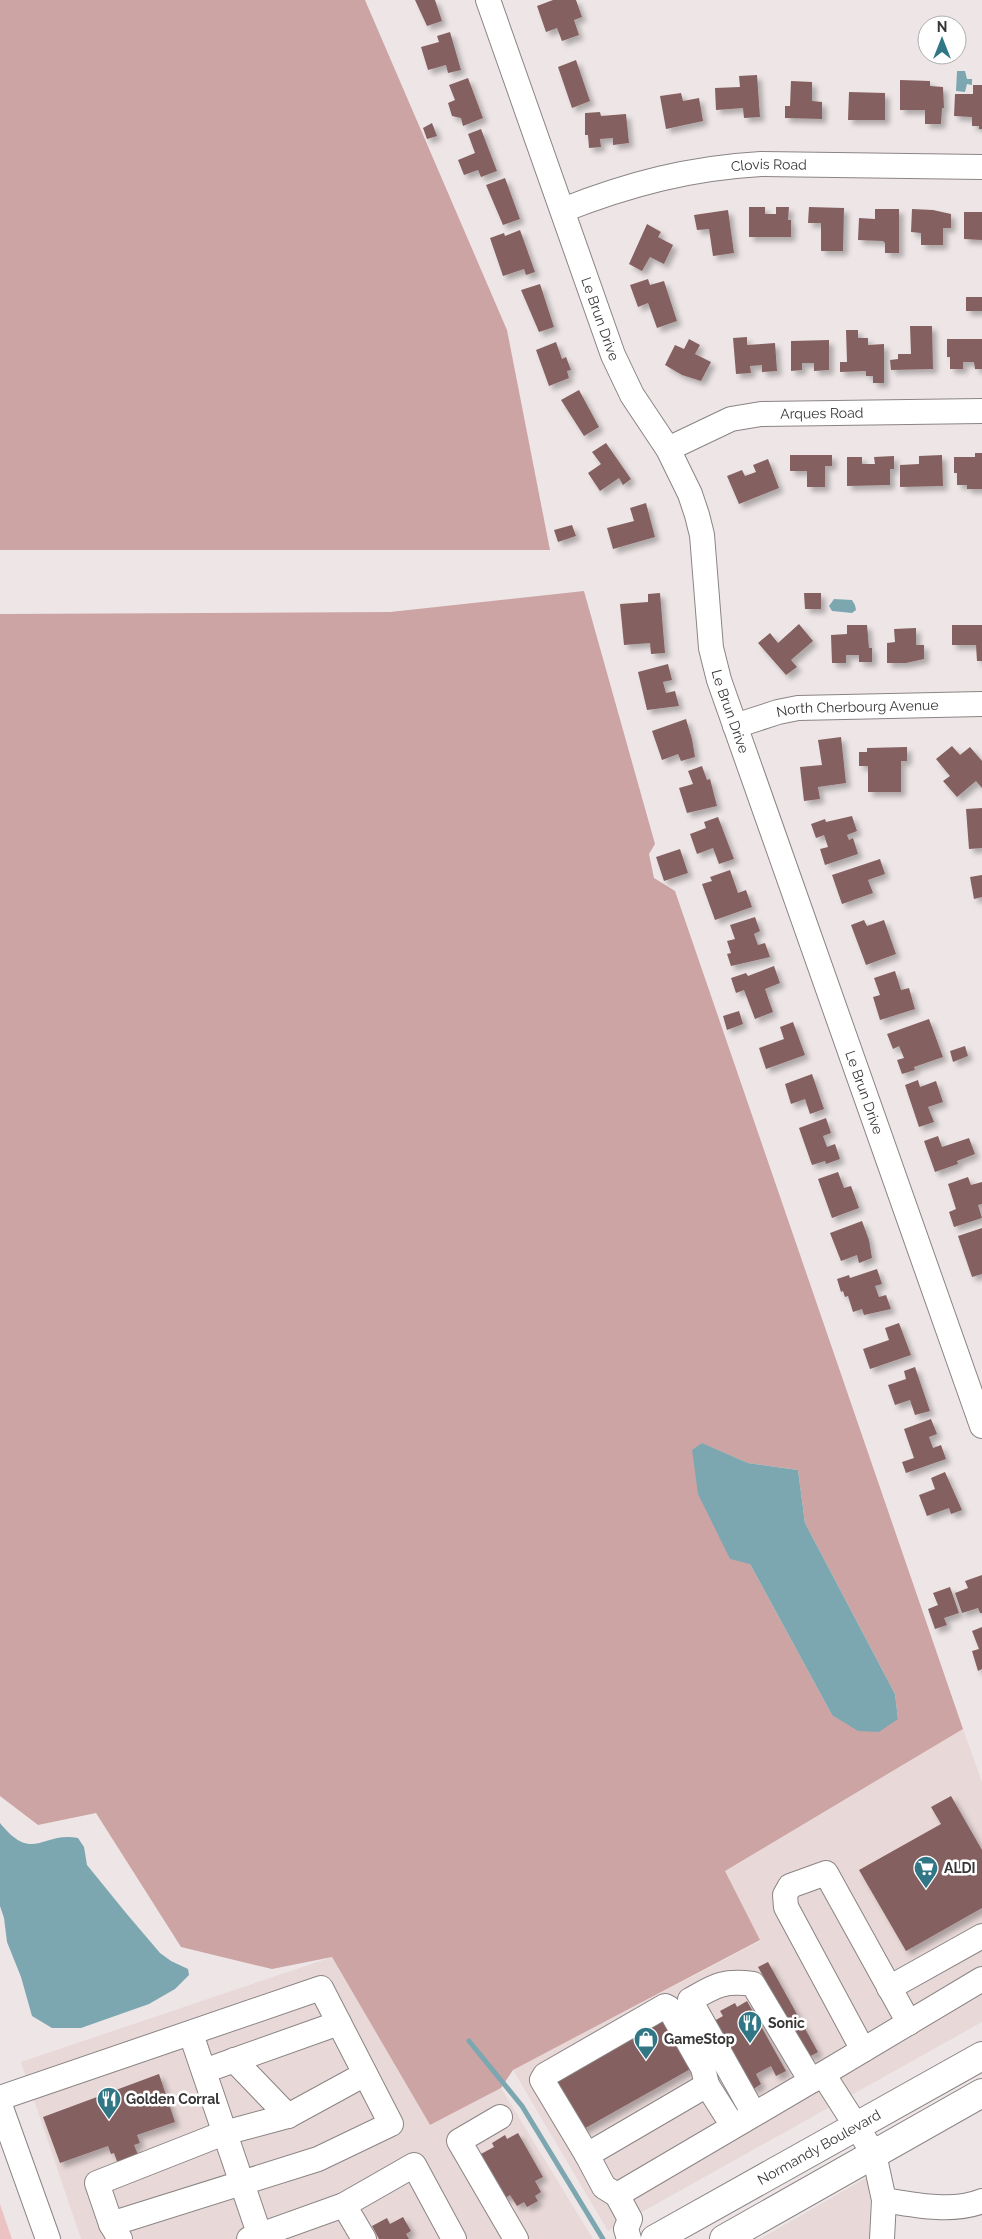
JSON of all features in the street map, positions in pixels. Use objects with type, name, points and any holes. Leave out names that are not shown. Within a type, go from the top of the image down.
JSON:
[{"type":"main road","name":"Normandy Boulevard","points":[[655,2239],[982,2056]]},
{"type":"main road","points":[[724,2239],[874,2154],[980,2100]]},
{"type":"street","name":"Le Brun Drive","points":[[488,0],[613,355],[632,395],[668,449],[690,494],[697,514],[702,535],[706,610],[711,648],[719,680],[982,1426]]},
{"type":"street","name":"Clovis Road","points":[[563,210],[637,184],[679,173],[725,166],[761,164],[982,167]]},
{"type":"street","name":"Arques Road","points":[[668,449],[731,418],[761,414],[982,411]]},
{"type":"street","name":"North Cherbourg Avenue","points":[[735,726],[778,712],[798,708],[982,704]]},
{"type":"street","points":[[863,2050],[786,1907],[785,1895],[790,1886],[826,1873],[909,2023]]},
{"type":"street","points":[[889,1988],[982,1936]]},
{"type":"street","points":[[617,2196],[671,2162],[982,1979]]},
{"type":"street","points":[[754,2114],[690,2000],[718,1984],[736,1981],[753,1984],[817,2077],[856,2126],[874,2154],[884,2200],[882,2239]]},
{"type":"street","points":[[0,2098],[321,1988],[391,2124],[318,2159],[241,2183],[116,2232],[97,2183],[224,2133],[288,2116],[365,2074]]},
{"type":"street","points":[[655,2239],[642,2220],[629,2229],[617,2196],[604,2187],[542,2080],[545,2075],[665,2006],[669,2008],[703,2068],[707,2085],[733,2126]]},
{"type":"street","points":[[204,2071],[339,2023]]},
{"type":"street","points":[[191,2034],[241,2183],[257,2238],[344,2205],[414,2165],[454,2239]]},
{"type":"street","points":[[234,2060],[288,2116]]},
{"type":"street","points":[[586,2154],[707,2085]]},
{"type":"street","points":[[0,2105],[48,2239]]},
{"type":"street","points":[[500,2117],[459,2141],[516,2239]]},
{"type":"street","points":[[884,2200],[940,2206],[973,2205],[982,2201]]},
{"type":"street","points":[[344,2205],[364,2239]]},
{"type":"shaded area","points":[[0,0],[365,0],[507,330],[550,550],[0,550]]},
{"type":"shaded area","points":[[584,591],[655,844],[649,854],[654,878],[675,891],[963,1729],[725,1871],[760,1940],[513,2070],[501,2088],[430,2125],[332,1957],[272,1969],[181,1947],[96,1813],[38,1825],[0,1796],[0,614],[390,612]],"holes":[[[701,1443],[748,1463],[798,1470],[805,1523],[895,1694],[898,1719],[832,1715],[750,1564]]]},
{"type":"shaded area","points":[[963,1729],[982,1782],[982,2022],[608,2231],[513,2070],[760,1941],[725,1871]]},
{"type":"shaded area","points":[[332,1957],[430,2125],[501,2088],[593,2239],[81,2239],[21,2062]]},
{"type":"shaded area","points":[[871,2175],[869,2239],[760,2239]]},
{"type":"shaded area","points":[[0,2204],[12,2239],[0,2239]]},
{"type":"water","points":[[957,71],[965,71],[967,79],[972,79],[972,85],[967,84],[965,92],[956,91]]},
{"type":"water","points":[[834,599],[852,600],[856,610],[852,613],[832,611],[829,606]]},
{"type":"water","points":[[702,1443],[748,1463],[798,1470],[805,1523],[895,1694],[898,1719],[879,1732],[858,1731],[832,1715],[750,1564],[730,1559],[698,1494],[692,1450]]},
{"type":"water","points":[[0,1823],[11,1835],[21,1842],[30,1844],[55,1838],[78,1838],[84,1847],[87,1865],[160,1953],[188,1969],[189,1975],[175,1989],[149,2004],[81,2028],[52,2028],[32,2016],[21,1977],[7,1942],[4,1918],[0,1906]]},
{"type":"building","points":[[415,0],[435,0],[442,21],[427,26]]},
{"type":"building","points":[[553,0],[576,0],[582,17],[574,20],[579,35],[562,41],[557,28],[546,32],[537,6]]},
{"type":"building","points":[[450,32],[461,70],[448,73],[446,65],[428,70],[421,47],[439,42],[437,36]]},
{"type":"building","points":[[576,60],[590,101],[572,108],[558,67]]},
{"type":"building","points":[[757,75],[760,117],[744,118],[743,108],[716,110],[715,88],[740,87],[739,76]]},
{"type":"building","points":[[468,78],[483,118],[463,126],[461,118],[452,116],[448,103],[455,100],[449,85]]},
{"type":"building","points":[[900,80],[930,81],[930,86],[943,87],[944,108],[942,108],[941,124],[925,124],[925,110],[900,110]]},
{"type":"building","points":[[791,81],[812,82],[812,101],[822,102],[822,119],[785,118],[785,106],[790,106]]},
{"type":"building","points":[[973,85],[982,85],[982,129],[979,129],[979,126],[972,126],[972,117],[954,116],[955,94],[973,94]]},
{"type":"building","points":[[849,92],[885,93],[885,120],[848,120]]},
{"type":"building","points":[[681,93],[683,101],[699,98],[703,121],[666,129],[660,96]]},
{"type":"building","points":[[600,112],[601,116],[626,114],[629,143],[613,145],[613,138],[600,139],[601,147],[589,148],[588,135],[585,135],[585,113]]},
{"type":"building","points":[[432,123],[437,136],[427,139],[423,128]]},
{"type":"building","points":[[481,129],[497,171],[481,177],[478,170],[464,175],[458,160],[475,153],[468,134]]},
{"type":"building","points":[[505,178],[520,219],[503,225],[486,185]]},
{"type":"building","points":[[749,207],[765,207],[765,214],[776,214],[776,207],[789,207],[788,220],[791,220],[791,237],[749,237]]},
{"type":"building","points":[[809,207],[844,208],[843,251],[821,251],[821,223],[808,223]]},
{"type":"building","points":[[875,209],[899,209],[899,253],[885,253],[885,243],[883,241],[858,240],[859,218],[875,219]]},
{"type":"building","points":[[912,209],[933,210],[951,214],[951,228],[943,228],[943,245],[921,245],[921,233],[911,232]]},
{"type":"building","points":[[728,210],[734,253],[713,256],[709,229],[697,230],[694,215]]},
{"type":"building","points":[[964,212],[982,212],[982,240],[964,239]]},
{"type":"building","points":[[647,224],[661,232],[658,237],[673,245],[664,264],[650,257],[642,271],[629,264]]},
{"type":"building","points":[[520,230],[535,272],[526,275],[524,269],[503,276],[490,238],[504,233],[505,236]]},
{"type":"building","points":[[648,279],[650,285],[664,281],[677,321],[657,328],[648,303],[638,307],[630,285]]},
{"type":"building","points":[[540,284],[554,327],[539,332],[521,290]]},
{"type":"building","points":[[966,297],[982,297],[982,311],[966,311]]},
{"type":"building","points":[[910,326],[932,326],[933,369],[891,370],[890,360],[898,359],[898,354],[911,354]]},
{"type":"building","points":[[846,330],[858,330],[858,338],[868,338],[868,345],[884,344],[884,383],[873,383],[873,376],[866,376],[866,371],[840,372],[840,362],[847,362]]},
{"type":"building","points":[[747,337],[747,345],[775,343],[777,371],[762,372],[762,365],[750,366],[751,373],[736,374],[733,338]]},
{"type":"building","points":[[689,339],[700,345],[695,354],[711,362],[701,381],[682,375],[665,365],[675,345],[684,349]]},
{"type":"building","points":[[947,339],[982,339],[982,369],[975,369],[974,362],[963,362],[963,369],[950,369],[950,357],[947,357]]},
{"type":"building","points":[[829,340],[829,370],[814,371],[814,363],[802,363],[802,370],[791,371],[791,341]]},
{"type":"building","points":[[556,342],[562,359],[566,357],[571,370],[567,371],[569,378],[549,386],[536,350]]},
{"type":"building","points":[[579,390],[599,427],[584,436],[561,400]]},
{"type":"building","points":[[606,443],[631,479],[623,485],[619,478],[600,491],[588,473],[601,464],[592,452]]},
{"type":"building","points":[[975,453],[982,453],[982,489],[967,489],[967,485],[957,485],[957,473],[954,473],[954,457],[975,457]]},
{"type":"building","points":[[790,455],[832,455],[832,466],[825,466],[825,487],[807,487],[807,471],[790,471]]},
{"type":"building","points":[[942,455],[943,486],[900,487],[900,465],[919,464],[919,456]]},
{"type":"building","points":[[894,456],[894,469],[890,469],[890,485],[847,486],[847,457],[862,457],[862,464],[875,464],[874,457]]},
{"type":"building","points":[[768,459],[779,488],[739,504],[727,476],[742,470],[745,476],[756,472],[753,465]]},
{"type":"building","points":[[646,503],[655,537],[613,549],[607,528],[634,521],[630,508]]},
{"type":"building","points":[[572,525],[576,536],[558,542],[554,530]]},
{"type":"building","points":[[660,593],[665,653],[651,654],[650,643],[624,645],[620,604],[648,602],[648,594]]},
{"type":"building","points":[[804,593],[821,593],[821,609],[805,609]]},
{"type":"building","points":[[799,624],[813,641],[791,660],[797,667],[786,675],[758,643],[770,633],[778,643]]},
{"type":"building","points":[[847,625],[867,625],[869,648],[872,648],[872,662],[859,662],[859,655],[846,655],[846,663],[832,663],[831,635],[847,634]]},
{"type":"building","points":[[952,625],[982,625],[982,661],[977,661],[976,645],[952,645]]},
{"type":"building","points":[[916,628],[916,645],[924,645],[924,659],[906,663],[887,663],[887,643],[895,642],[894,629]]},
{"type":"building","points":[[668,664],[672,680],[663,682],[666,693],[675,691],[679,706],[647,710],[638,672]]},
{"type":"building","points":[[686,719],[695,757],[681,761],[678,754],[662,760],[652,731]]},
{"type":"building","points":[[841,737],[846,783],[818,787],[820,799],[804,801],[800,767],[822,765],[818,740]]},
{"type":"building","points":[[952,746],[960,755],[970,747],[982,761],[982,788],[976,781],[957,797],[943,781],[950,776],[936,759]]},
{"type":"building","points":[[907,747],[907,761],[901,761],[901,792],[868,792],[868,766],[859,766],[859,752],[867,752],[867,748]]},
{"type":"building","points":[[702,766],[707,780],[710,779],[717,806],[687,813],[679,788],[693,784],[688,771]]},
{"type":"building","points":[[982,808],[982,848],[969,849],[966,809]]},
{"type":"building","points":[[852,816],[857,831],[847,835],[849,840],[853,838],[858,854],[825,865],[820,849],[828,847],[824,835],[816,838],[811,824],[825,819],[826,822]]},
{"type":"building","points":[[718,817],[734,859],[719,864],[713,848],[697,854],[690,834],[706,828],[704,822]]},
{"type":"building","points":[[680,849],[688,873],[664,881],[656,857]]},
{"type":"building","points":[[880,859],[885,874],[868,880],[873,893],[842,904],[832,875]]},
{"type":"building","points":[[730,870],[738,893],[746,890],[752,907],[715,920],[702,884],[712,881],[710,877]]},
{"type":"building","points":[[982,875],[982,897],[974,899],[970,877]]},
{"type":"building","points":[[755,917],[760,931],[754,934],[758,945],[765,943],[770,957],[731,966],[727,954],[731,953],[727,941],[735,939],[730,925]]},
{"type":"building","points":[[864,920],[867,926],[884,920],[896,954],[866,965],[851,925]]},
{"type":"building","points":[[774,966],[780,983],[765,989],[773,1012],[755,1019],[744,990],[736,993],[731,978],[746,973],[748,976]]},
{"type":"building","points":[[895,971],[901,990],[909,988],[915,1009],[880,1020],[873,997],[880,995],[874,978]]},
{"type":"building","points":[[739,1011],[743,1024],[727,1030],[723,1016]]},
{"type":"building","points":[[929,1019],[943,1057],[914,1067],[915,1070],[902,1074],[897,1060],[904,1058],[899,1046],[893,1049],[887,1034]]},
{"type":"building","points":[[793,1022],[805,1055],[766,1069],[759,1048],[784,1039],[780,1027]]},
{"type":"building","points":[[965,1046],[968,1056],[953,1062],[950,1051]]},
{"type":"building","points":[[812,1074],[824,1109],[810,1114],[805,1099],[791,1104],[785,1084]]},
{"type":"building","points":[[918,1080],[920,1087],[936,1081],[943,1102],[928,1107],[934,1122],[919,1127],[905,1085]]},
{"type":"building","points":[[826,1118],[831,1133],[823,1136],[827,1147],[835,1144],[840,1159],[826,1164],[825,1161],[812,1165],[799,1128]]},
{"type":"building","points":[[938,1136],[942,1147],[969,1138],[975,1154],[957,1161],[958,1164],[935,1172],[924,1141]]},
{"type":"building","points":[[838,1172],[844,1188],[851,1186],[859,1208],[832,1218],[818,1179]]},
{"type":"building","points":[[968,1177],[971,1185],[982,1182],[982,1204],[978,1205],[982,1218],[954,1227],[949,1212],[956,1209],[948,1184]]},
{"type":"building","points":[[862,1221],[869,1240],[872,1258],[859,1263],[857,1255],[841,1261],[830,1233]]},
{"type":"building","points":[[982,1228],[982,1274],[972,1277],[958,1236]]},
{"type":"building","points":[[877,1269],[882,1284],[875,1286],[879,1297],[886,1295],[891,1309],[864,1315],[862,1309],[853,1312],[848,1296],[845,1297],[843,1291],[841,1292],[837,1279],[849,1275],[850,1278]]},
{"type":"building","points":[[899,1323],[911,1355],[870,1369],[863,1349],[889,1340],[885,1328]]},
{"type":"building","points":[[915,1367],[930,1411],[915,1415],[910,1400],[895,1405],[888,1385],[906,1379],[904,1371]]},
{"type":"building","points":[[931,1419],[937,1434],[929,1437],[933,1448],[941,1445],[946,1459],[906,1473],[902,1462],[914,1458],[904,1429]]},
{"type":"building","points":[[945,1472],[962,1510],[951,1514],[949,1508],[927,1516],[919,1495],[935,1489],[931,1478]]},
{"type":"building","points":[[982,1575],[982,1613],[980,1613],[978,1608],[962,1613],[955,1593],[968,1588],[965,1581]]},
{"type":"building","points":[[950,1587],[959,1613],[944,1618],[947,1625],[935,1629],[928,1609],[938,1605],[933,1593]]},
{"type":"building","points":[[982,1627],[982,1669],[978,1671],[972,1651],[979,1649],[972,1631]]},
{"type":"building","name":"ALDI","points":[[951,1796],[982,1850],[982,1908],[906,1951],[859,1870],[941,1824],[931,1807]]},
{"type":"building","points":[[768,1962],[818,2052],[809,2057],[758,1967]]},
{"type":"building","points":[[747,2001],[786,2071],[776,2076],[771,2066],[756,2074],[761,2084],[752,2090],[714,2021],[723,2016],[720,2011],[735,2003],[737,2007]]},
{"type":"building","points":[[665,2015],[694,2067],[580,2131],[551,2080]]},
{"type":"building","name":"Golden Corral","points":[[159,2074],[175,2122],[137,2135],[140,2143],[134,2145],[139,2157],[118,2164],[114,2153],[111,2154],[108,2146],[60,2163],[43,2117]]},
{"type":"building","points":[[518,2133],[543,2177],[535,2181],[541,2192],[535,2196],[538,2201],[527,2207],[524,2202],[517,2206],[510,2195],[504,2199],[479,2155],[494,2147],[492,2143],[505,2135],[507,2139]]},
{"type":"building","points":[[403,2217],[411,2231],[406,2234],[409,2239],[379,2239],[372,2226],[387,2218],[390,2224]]},
{"type":"waterway","points":[[469,2041],[522,2106],[603,2239]]},
{"type":"place","name":"ALDI","points":[[926,1889]]},
{"type":"place","name":"Sonic","points":[[750,2044]]},
{"type":"place","name":"GameStop","points":[[646,2060]]},
{"type":"place","name":"Golden Corral","points":[[109,2120]]}]
